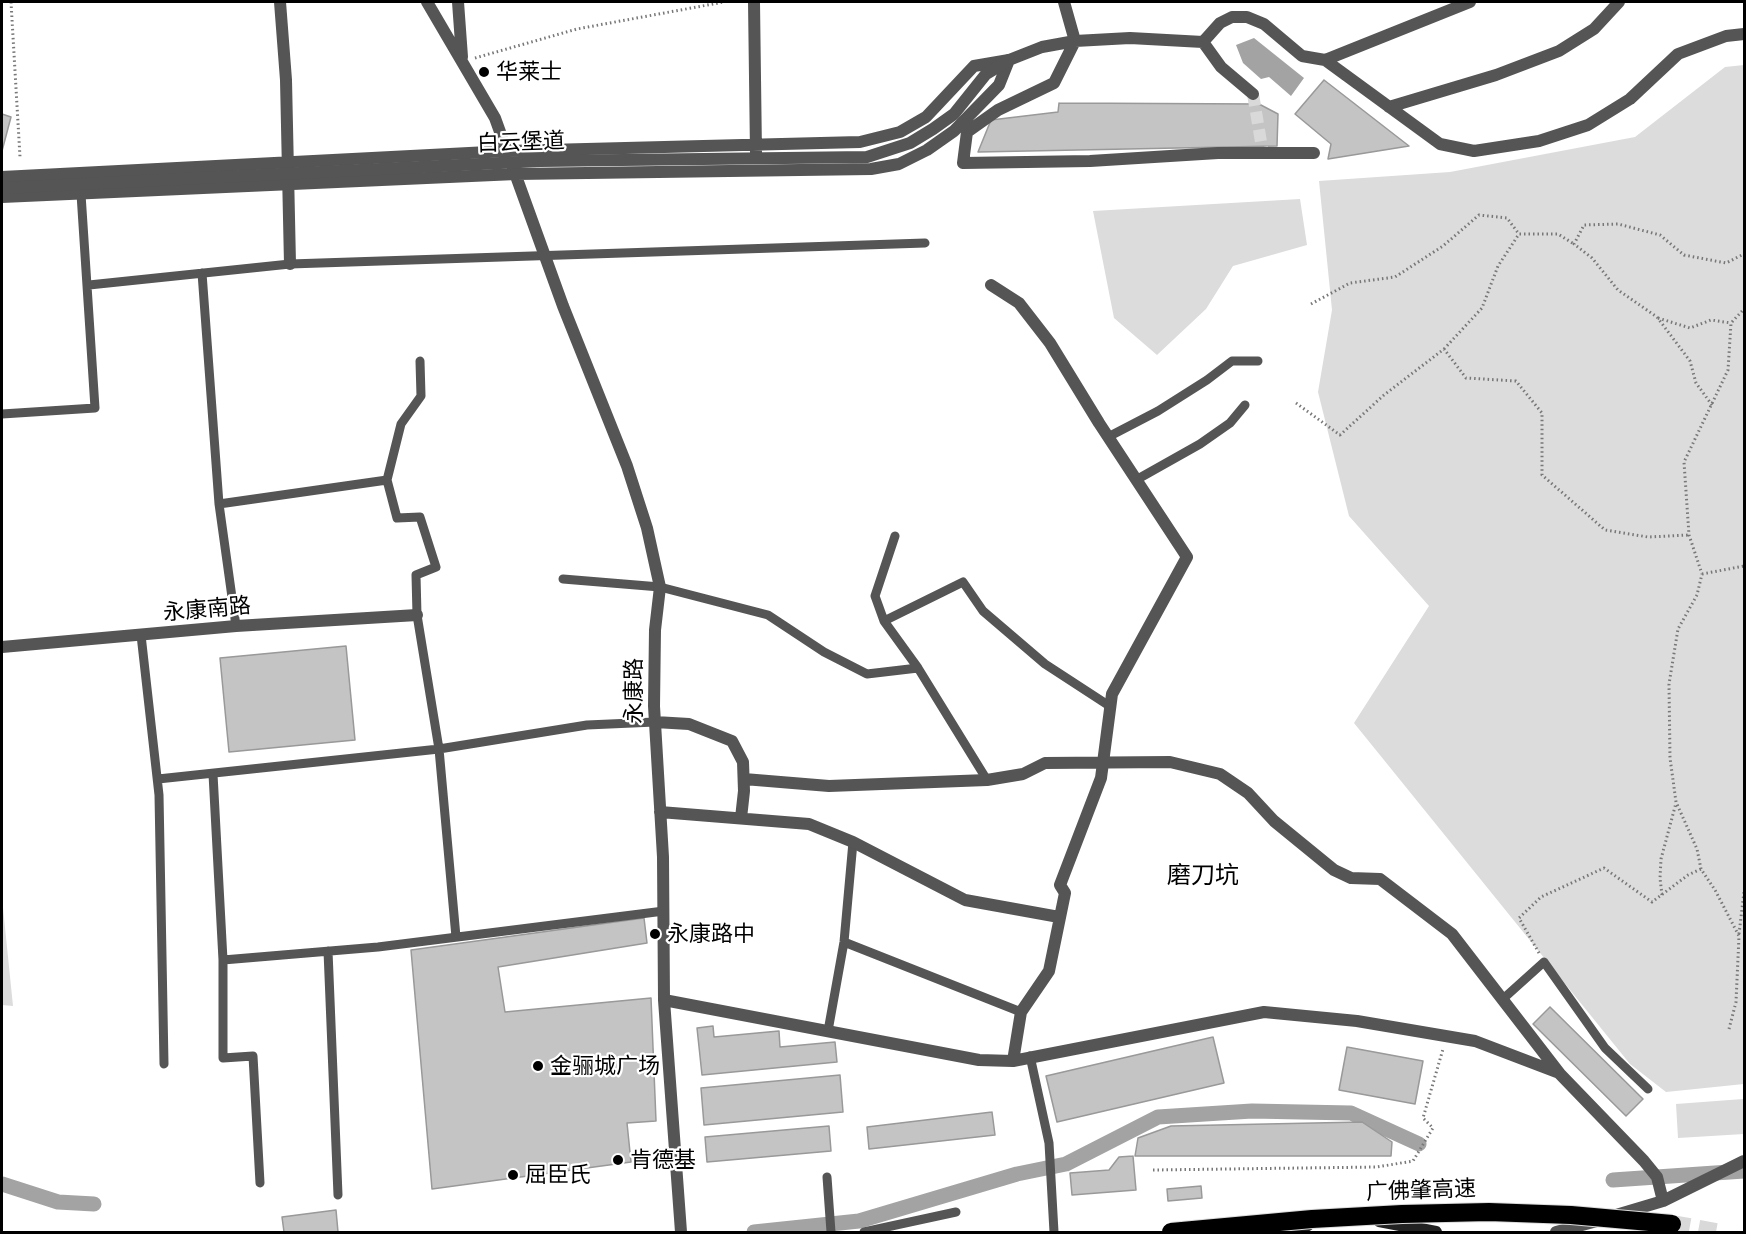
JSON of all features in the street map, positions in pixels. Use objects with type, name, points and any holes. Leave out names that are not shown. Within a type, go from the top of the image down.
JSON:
[{"type":"highway","name":"广佛肇高速","points":[[1171,1233],[1312,1219],[1434,1213],[1571,1215],[1672,1224]]},
{"type":"street","points":[[280,2],[286,80],[286,184],[291,264]]},
{"type":"street","name":"永康路","points":[[427,2],[495,118],[627,466],[647,528],[660,587],[655,630],[655,722],[664,911],[664,1000],[681,1233]]},
{"type":"street","points":[[458,2],[462,62]]},
{"type":"street","points":[[754,2],[756,171]]},
{"type":"street","points":[[1064,2],[1075,41],[1054,83],[998,110],[967,132],[963,163],[1090,161],[1218,153],[1314,153]]},
{"type":"street","points":[[1325,60],[1470,2]]},
{"type":"street","points":[[1389,107],[1496,75],[1559,51],[1594,29],[1619,2]]},
{"type":"street","points":[[1203,42],[1220,23],[1232,17],[1247,17],[1264,24],[1302,56],[1325,60],[1440,144],[1474,151],[1539,141],[1588,125],[1630,99],[1678,54],[1726,36],[1744,34]]},
{"type":"street","points":[[2,177],[508,151],[860,142],[900,132],[926,117],[974,66],[1008,60],[1042,47],[1075,41],[1130,38],[1203,42]]},
{"type":"street","points":[[1203,42],[1221,67],[1253,94]]},
{"type":"street","points":[[2,197],[516,174],[871,169],[899,164],[927,150],[954,131],[999,85],[1008,60]]},
{"type":"street","name":"白云堡道","points":[[2,188],[540,161],[867,157],[910,143],[933,129],[954,114],[986,74],[1008,60]]},
{"type":"street","points":[[991,285],[1019,303],[1050,343],[1108,437],[1187,557],[1112,694],[1105,764],[1060,885],[1065,893],[1049,971],[1020,1012],[1013,1060]]},
{"type":"street","name":"永康南路","points":[[2,647],[236,626],[417,615]]},
{"type":"street","points":[[655,722],[689,724],[732,741],[743,762],[741,818]]},
{"type":"street","points":[[744,779],[829,786],[987,780],[1023,774],[1045,763],[1170,762],[1220,774],[1248,793],[1290,835],[1334,870],[1351,878],[1380,879],[1452,934],[1504,998],[1560,1074],[1657,1177],[1663,1201]]},
{"type":"street","points":[[660,812],[809,824],[854,842],[964,900],[1059,917]]},
{"type":"street","points":[[664,1000],[979,1060],[1013,1060],[1264,1012],[1357,1021],[1475,1041],[1560,1074]]},
{"type":"street","points":[[1556,1233],[1663,1201],[1744,1161]]},
{"type":"street","points":[[1288,1233],[1312,1224],[1363,1218],[1436,1233]]},
{"type":"lane","points":[[2,414],[95,408],[89,285],[81,194]]},
{"type":"lane","points":[[89,285],[291,264],[925,243]]},
{"type":"lane","points":[[202,273],[219,504],[236,626]]},
{"type":"lane","points":[[420,361],[421,396],[400,424],[387,480],[397,518],[420,517],[436,567],[416,575],[417,615],[439,749],[456,937]]},
{"type":"lane","points":[[1108,437],[1158,411],[1208,380],[1232,361],[1258,361]]},
{"type":"lane","points":[[1136,480],[1215,434],[1230,423],[1245,405]]},
{"type":"lane","points":[[219,504],[387,480]]},
{"type":"lane","points":[[895,536],[875,596],[884,621],[918,668],[987,780]]},
{"type":"lane","points":[[563,579],[660,587],[768,615],[824,652],[867,674],[918,668]]},
{"type":"lane","points":[[884,621],[963,582],[983,611],[1045,664],[1111,707]]},
{"type":"lane","points":[[141,635],[158,779],[164,1064]]},
{"type":"lane","points":[[158,779],[439,749],[587,725],[655,722]]},
{"type":"lane","points":[[213,774],[224,960],[223,1058],[253,1056],[260,1183]]},
{"type":"lane","points":[[828,1031],[844,942],[854,842]]},
{"type":"lane","points":[[224,960],[456,937],[664,911]]},
{"type":"lane","points":[[844,942],[1020,1012]]},
{"type":"lane","points":[[328,951],[338,1195]]},
{"type":"lane","points":[[1504,998],[1544,962],[1605,1048],[1648,1089]]},
{"type":"lane","points":[[1030,1056],[1049,1143],[1054,1233]]},
{"type":"lane","points":[[827,1177],[831,1233]]},
{"type":"lane","points":[[864,1233],[956,1212]]},
{"type":"path","points":[[11,2],[20,157]]},
{"type":"path","points":[[462,62],[577,29],[724,2]]},
{"type":"path","points":[[1311,304],[1350,283],[1395,277],[1443,246],[1479,215],[1507,218],[1519,234]]},
{"type":"path","points":[[1574,244],[1584,225],[1618,224],[1660,235],[1684,255],[1726,263],[1744,254]]},
{"type":"path","points":[[1519,234],[1558,234],[1592,258],[1618,290],[1657,317],[1690,328],[1711,320],[1731,323]]},
{"type":"path","points":[[1296,403],[1340,435],[1384,394],[1444,349],[1482,308],[1498,266],[1519,234]]},
{"type":"path","points":[[1739,936],[1701,869],[1697,849],[1676,802],[1670,758],[1669,684],[1678,629],[1697,595],[1701,574],[1689,535],[1684,462],[1728,370],[1731,323],[1744,309]]},
{"type":"path","points":[[1657,317],[1690,361],[1696,383],[1712,405]]},
{"type":"path","points":[[1444,349],[1467,378],[1516,381],[1542,413],[1542,475],[1605,530],[1648,537],[1689,535]]},
{"type":"path","points":[[1701,574],[1744,566]]},
{"type":"path","points":[[1662,895],[1661,859],[1676,802]]},
{"type":"path","points":[[1544,962],[1519,918],[1541,897],[1604,868],[1652,902],[1688,875],[1701,869]]},
{"type":"path","points":[[1729,1029],[1736,1002],[1744,892]]},
{"type":"path","points":[[1153,1170],[1377,1167],[1413,1161],[1433,1128],[1423,1118],[1446,1036]]},
{"type":"shaded area","points":[[1254,38],[1304,78],[1291,96],[1269,77],[1261,79],[1243,63],[1236,45]]},
{"type":"shaded area","points":[[1744,65],[1744,1084],[1666,1092],[1630,1064],[1354,723],[1429,606],[1349,516],[1318,392],[1332,310],[1319,181],[1450,172],[1635,137],[1725,67]]},
{"type":"shaded area","points":[[1300,199],[1307,245],[1233,266],[1206,309],[1157,355],[1114,318],[1093,211]]},
{"type":"shaded area","points":[[2,898],[13,1006],[2,1005]]},
{"type":"shaded area","points":[[1743,1099],[1744,1134],[1678,1138],[1676,1104]]},
{"type":"building","points":[[1324,80],[1409,146],[1328,159],[1331,144],[1295,114]]},
{"type":"building","points":[[1059,103],[1259,104],[1278,114],[1277,146],[978,152],[991,120],[1058,112]]},
{"type":"building","points":[[2,114],[11,117],[2,151]]},
{"type":"building","points":[[346,646],[355,740],[229,752],[220,658]]},
{"type":"building","name":"金骊城广场","points":[[644,918],[647,943],[498,967],[505,1012],[651,998],[656,1121],[627,1123],[631,1162],[432,1189],[411,950]]},
{"type":"building","points":[[1550,1007],[1643,1099],[1626,1116],[1533,1024]]},
{"type":"building","points":[[713,1026],[714,1037],[779,1031],[780,1047],[835,1042],[837,1062],[702,1075],[697,1028]]},
{"type":"building","points":[[1213,1037],[1224,1083],[1057,1122],[1046,1076]]},
{"type":"building","points":[[1347,1047],[1423,1061],[1415,1104],[1339,1090]]},
{"type":"building","points":[[840,1075],[843,1112],[704,1125],[701,1088]]},
{"type":"building","points":[[992,1112],[995,1135],[869,1149],[867,1127]]},
{"type":"building","points":[[1362,1122],[1392,1142],[1391,1156],[1135,1156],[1138,1138],[1171,1126]]},
{"type":"building","points":[[829,1126],[831,1151],[707,1162],[705,1137]]},
{"type":"building","points":[[1133,1156],[1136,1190],[1072,1195],[1070,1173],[1109,1170],[1119,1157]]},
{"type":"building","points":[[1201,1186],[1202,1198],[1168,1201],[1167,1189]]},
{"type":"building","points":[[336,1210],[338,1232],[284,1232],[282,1217]]},
{"type":"waterway","points":[[754,1232],[859,1221],[1017,1174],[1066,1164],[1158,1117],[1252,1111],[1351,1113],[1419,1144]]},
{"type":"waterway","points":[[1613,1180],[1744,1171]]},
{"type":"waterway","points":[[2,1184],[58,1202],[94,1204]]},
{"type":"tunnel","points":[[1253,94],[1263,154]]},
{"type":"tunnel","points":[[1672,1224],[1716,1232]]},
{"type":"place","name":"华莱士","points":[[484,72]]},
{"type":"place","name":"永康路中","points":[[655,934]]},
{"type":"place","name":"金骊城广场","points":[[538,1066]]},
{"type":"place","name":"肯德基","points":[[618,1160]]},
{"type":"place","name":"屈臣氏","points":[[513,1175]]},
{"type":"district","name":"磨刀坑","points":[[1203,875]]}]
